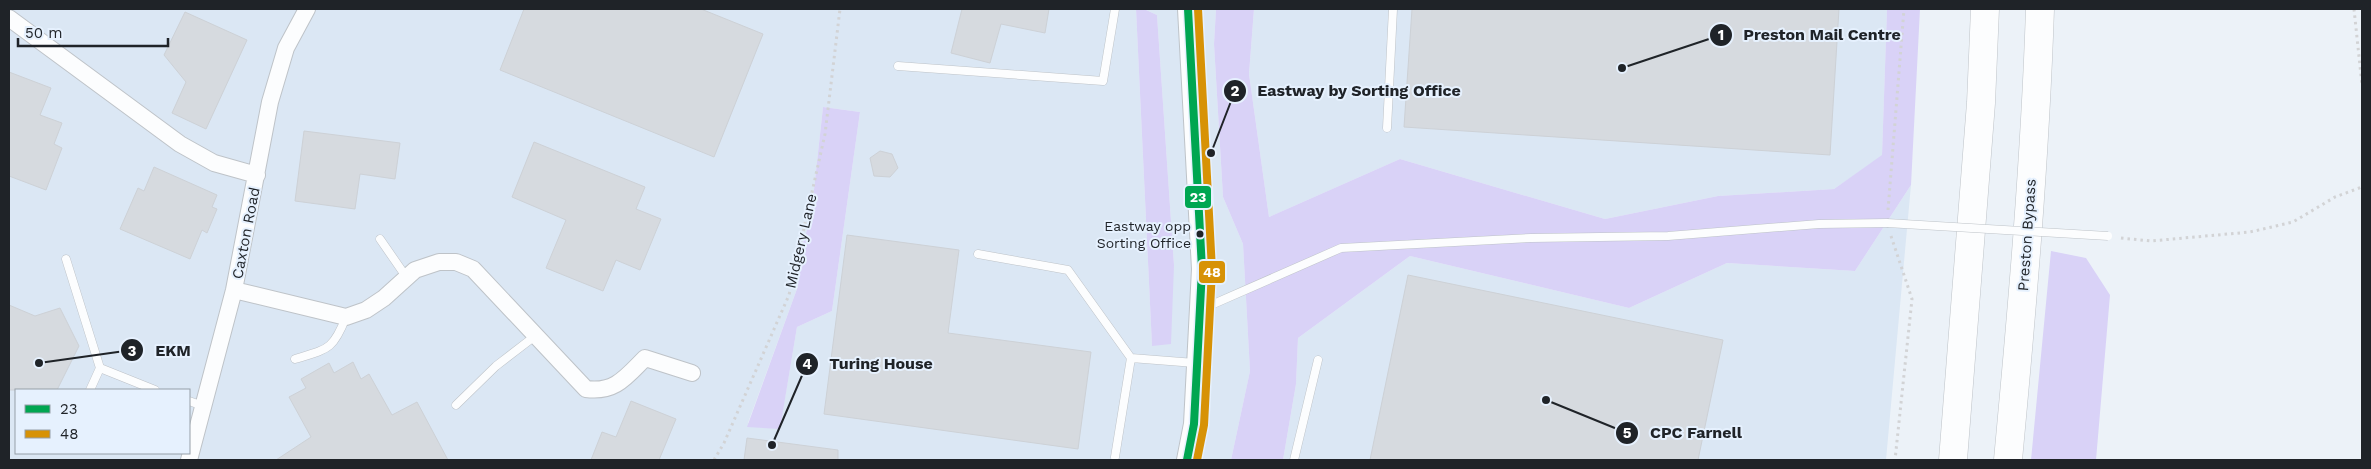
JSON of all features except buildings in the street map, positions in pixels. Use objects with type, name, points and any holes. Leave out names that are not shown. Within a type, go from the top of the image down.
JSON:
[{"type":"highway","points":[[1953,460],[1981,102],[1985,9]]},
{"type":"highway","name":"Preston Bypass","points":[[2008,460],[2023,298],[2037,88],[2040,9]]},
{"type":"street","name":"Caxton Road","points":[[190,452],[196,404],[234,290],[270,102],[286,48],[307,9]]},
{"type":"street","points":[[1187,460],[1194,424],[1202,269],[1188,9]]},
{"type":"street","points":[[9,18],[180,144],[214,163],[257,175]]},
{"type":"street","points":[[234,290],[346,317],[366,310],[384,298],[415,270],[439,262],[456,262],[474,269],[586,389],[598,390],[618,385],[646,358],[692,373]]},
{"type":"lane","points":[[898,66],[1103,81],[1115,9]]},
{"type":"lane","points":[[1387,128],[1393,9]]},
{"type":"lane","points":[[1200,310],[1341,248],[1530,238],[1668,236],[1819,224],[1887,223],[2108,236]]},
{"type":"lane","points":[[380,239],[407,278]]},
{"type":"lane","points":[[978,254],[1068,270],[1131,358],[1115,457]]},
{"type":"lane","points":[[66,259],[100,368],[90,389]]},
{"type":"lane","points":[[295,359],[322,351],[337,339],[346,317]]},
{"type":"lane","points":[[456,405],[496,366],[535,336]]},
{"type":"lane","points":[[1131,358],[1197,364]]},
{"type":"lane","points":[[1294,460],[1318,360]]},
{"type":"lane","points":[[100,368],[143,388]]},
{"type":"path","name":"Midgery Lane","points":[[714,460],[724,442],[790,295],[825,134],[840,9]]},
{"type":"path","points":[[1895,460],[1912,299],[1887,223],[1904,9]]},
{"type":"path","points":[[2354,9],[2362,86]]},
{"type":"path","points":[[2108,236],[2151,241],[2250,232],[2293,222],[2334,197],[2362,187]]},
{"type":"shaded area","points":[[9,9],[1136,9],[1152,346],[1174,265],[1157,15],[1144,9],[1216,9],[1214,44],[1223,197],[1243,244],[1250,371],[1231,460],[9,460]],"holes":[[[823,107],[860,112],[832,311],[797,327],[781,421],[748,423],[798,286],[793,275],[811,217]]]},
{"type":"shaded area","points":[[1136,9],[1144,9],[1157,15],[1174,265],[1171,344],[1152,346]]},
{"type":"shaded area","points":[[1216,9],[1254,9],[1249,74],[1269,217],[1400,159],[1605,219],[1718,196],[1834,189],[1882,155],[1887,9],[1920,9],[1911,185],[1855,271],[1727,263],[1629,308],[1410,256],[1298,338],[1296,384],[1283,460],[1231,460],[1250,371],[1243,244],[1223,197],[1214,44]]},
{"type":"shaded area","points":[[1254,9],[1887,9],[1882,156],[1834,189],[1718,196],[1605,219],[1400,159],[1269,217],[1249,74]]},
{"type":"shaded area","points":[[823,107],[860,112],[832,311],[797,327],[780,429],[747,427],[798,286],[793,275],[811,217]]},
{"type":"shaded area","points":[[1911,185],[1886,460],[1283,460],[1296,384],[1298,338],[1410,256],[1629,308],[1727,263],[1855,271]]},
{"type":"shaded area","points":[[2051,251],[2086,258],[2110,295],[2096,460],[2031,460]]},
{"type":"transit line","name":"23","points":[[1187,460],[1194,424],[1202,269],[1188,9]]},
{"type":"transit line","name":"48","points":[[1197,460],[1204,425],[1212,270],[1198,9]]},
{"type":"place","name":"Preston Mail Centre","points":[[1622,68]]},
{"type":"place","name":"Eastway by Sorting Office","points":[[1211,153]]},
{"type":"place","name":"Eastway opp Sorting Office","points":[[1200,234]]},
{"type":"place","name":"EKM","points":[[39,363]]},
{"type":"place","name":"CPC Farnell","points":[[1546,400]]},
{"type":"place","name":"Turing House","points":[[772,445]]}]
